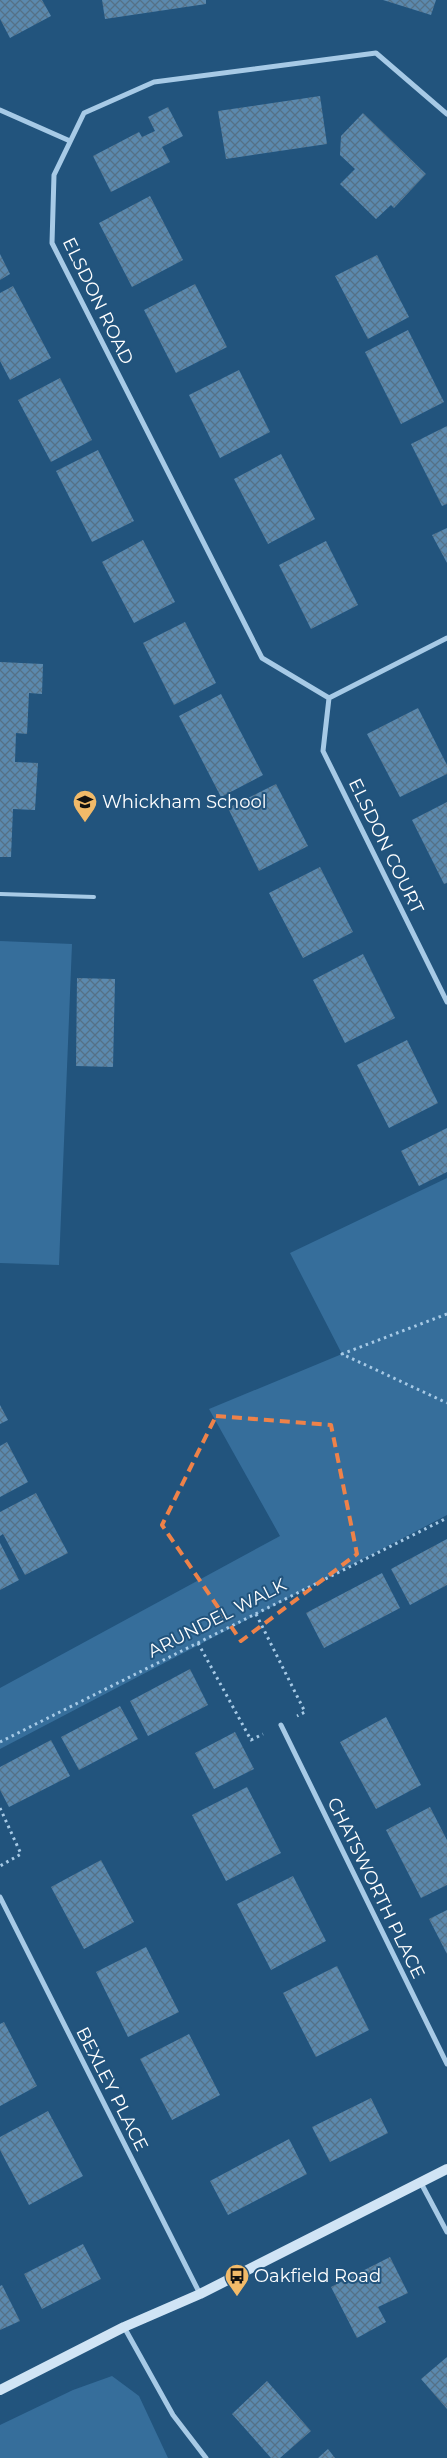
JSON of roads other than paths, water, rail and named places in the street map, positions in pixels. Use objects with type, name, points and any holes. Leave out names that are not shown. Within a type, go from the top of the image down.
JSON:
[{"type":"street","name":"ELSDON ROAD","points":[[328,698],[262,658],[52,243],[54,175],[84,113],[154,82],[376,53],[447,114]]},
{"type":"street","points":[[0,110],[70,141]]},
{"type":"street","points":[[328,698],[447,638]]},
{"type":"street","name":"ELSDON COURT","points":[[328,698],[323,751],[447,1002]]},
{"type":"street","name":"CHATSWORTH PLACE","points":[[281,1725],[447,2064]]},
{"type":"street","name":"BEXLEY PLACE","points":[[0,1898],[200,2294]]},
{"type":"street","points":[[0,2390],[124,2327],[200,2294],[447,2169]]},
{"type":"street","points":[[420,2182],[447,2232]]},
{"type":"street","points":[[124,2327],[135,2343],[173,2415],[206,2458]]},
{"type":"lane","points":[[0,894],[94,897]]},
{"type":"place","name":"Whickham School","points":[[85,823]]},
{"type":"place","name":"Oakfield Road","points":[[237,2297]]}]
